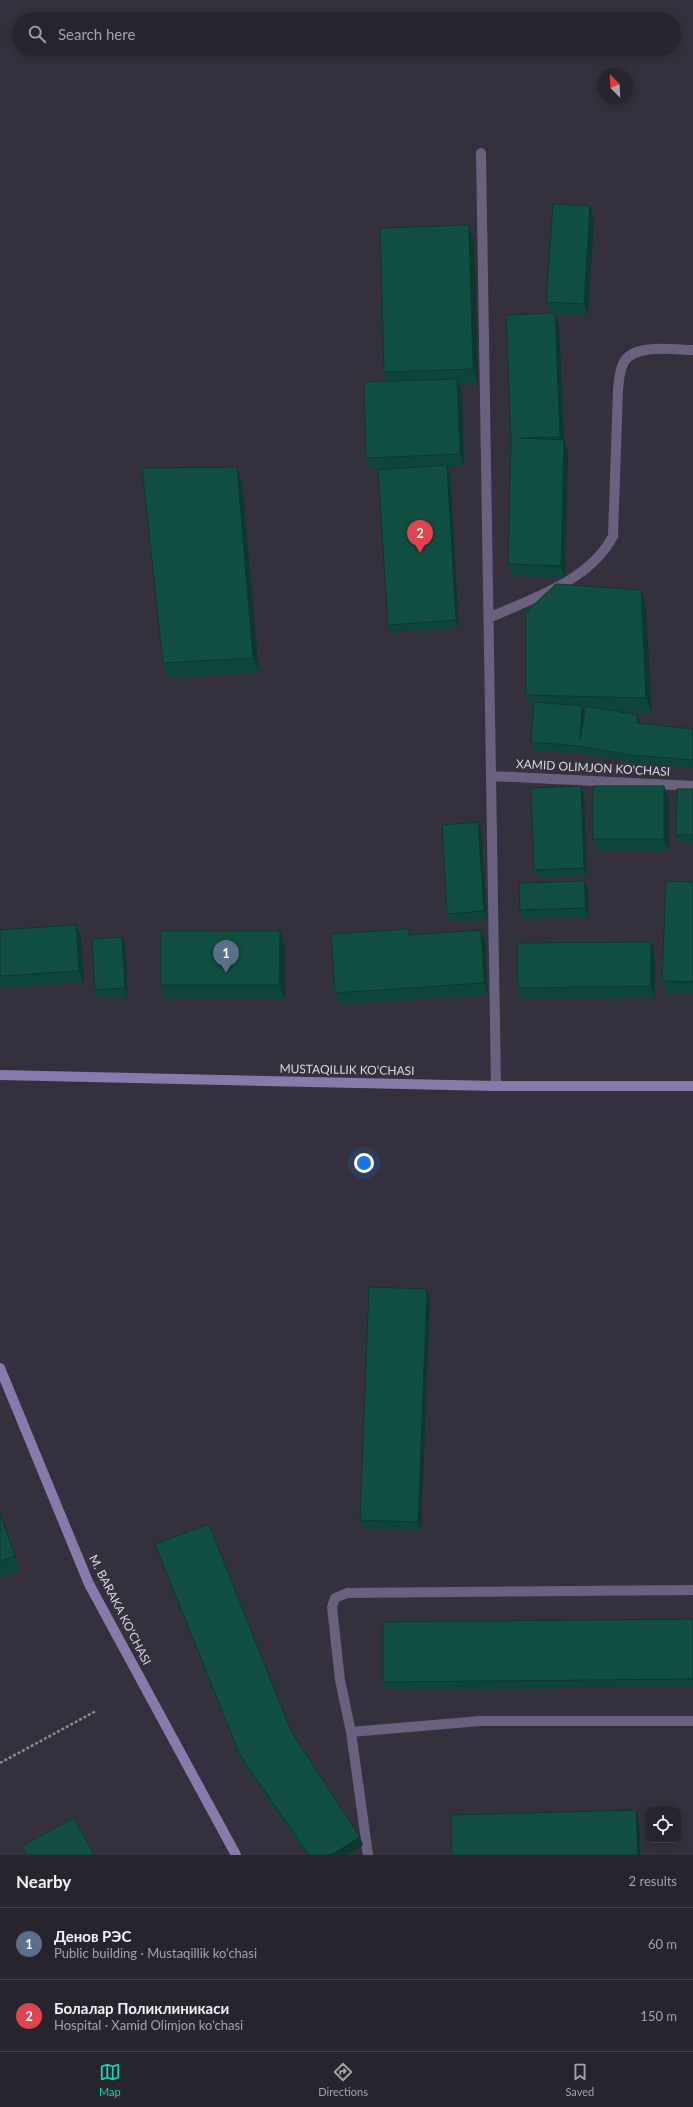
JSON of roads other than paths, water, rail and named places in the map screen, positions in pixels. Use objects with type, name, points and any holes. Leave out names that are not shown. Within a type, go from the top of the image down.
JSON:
[{"type":"street","points":[[481,153],[496,1086]]},
{"type":"street","points":[[489,618],[560,585],[591,565],[606,550],[613,536],[618,390],[620,372],[625,360],[636,353],[647,349],[693,350]]},
{"type":"street","name":"XAMID OLIMJON KO'CHASI","points":[[491,776],[693,786]]},
{"type":"street","name":"MUSTAQILLIK KO‘CHASI","points":[[0,1075],[496,1086],[693,1086]]},
{"type":"street","name":"M. BARAKA KO'CHASI","points":[[0,1368],[89,1584],[236,1855]]},
{"type":"street","points":[[368,1855],[351,1732],[340,1680],[332,1607],[335,1598],[347,1593],[693,1590]]},
{"type":"street","points":[[351,1732],[480,1721],[693,1721]]},
{"type":"place","name":"Болалар Поликлиникаси","points":[[420,553]]},
{"type":"place","name":"Денов РЭС","points":[[226,973]]}]
